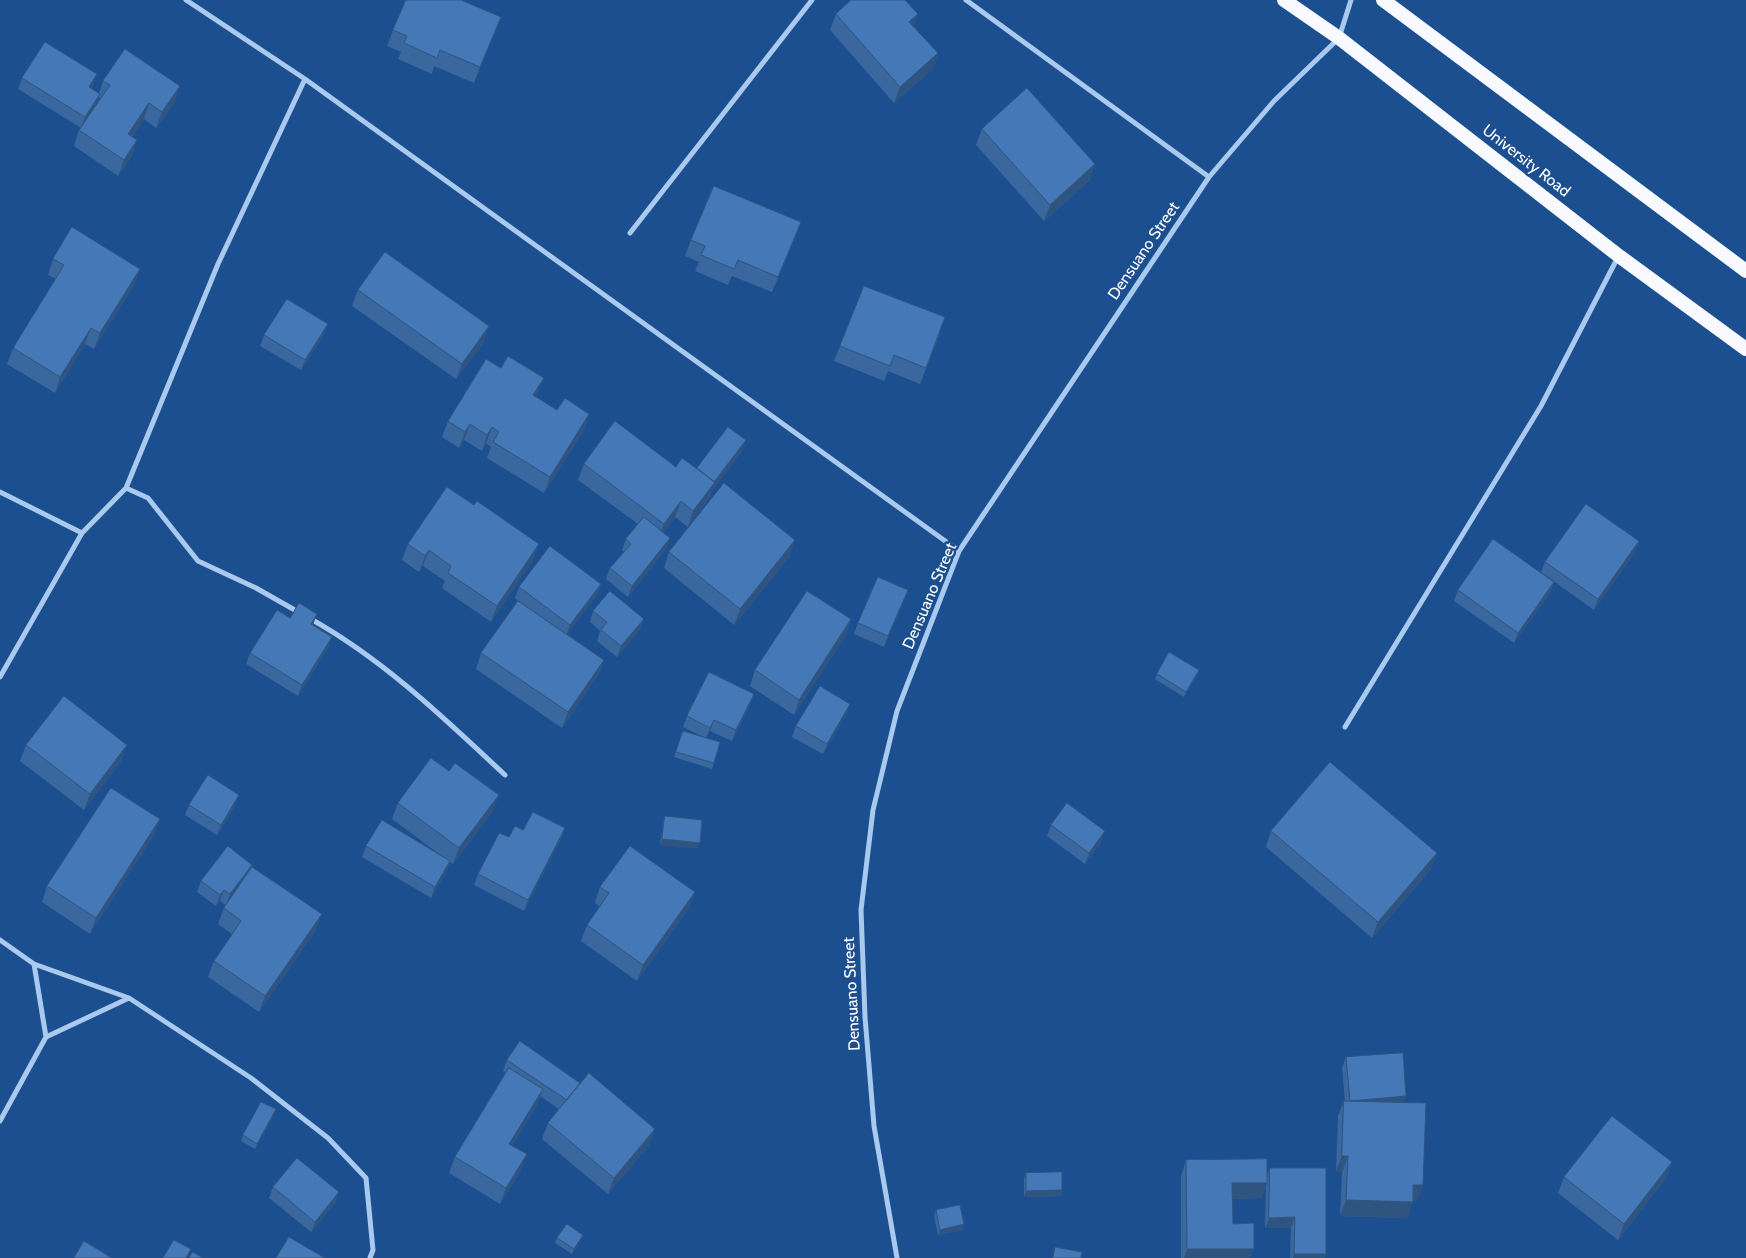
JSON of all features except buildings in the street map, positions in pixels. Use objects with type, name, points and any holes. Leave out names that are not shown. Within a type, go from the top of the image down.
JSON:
[{"type":"highway","name":"University Road","points":[[1284,0],[1339,38],[1619,256],[1746,349]]},
{"type":"highway","points":[[1383,0],[1746,271]]},
{"type":"street","points":[[186,0],[305,79],[959,551]]},
{"type":"street","points":[[630,233],[812,0]]},
{"type":"street","points":[[966,0],[1209,177]]},
{"type":"street","name":"Densuano Street","points":[[897,1258],[874,1126],[865,1017],[861,910],[873,810],[897,711],[959,551],[1209,177],[1274,100],[1339,38],[1351,0]]},
{"type":"street","points":[[0,677],[82,533],[126,488],[218,264],[305,79]]},
{"type":"street","points":[[1345,728],[1541,406],[1619,256]]},
{"type":"street","points":[[126,488],[148,498],[198,561],[256,588],[332,631],[370,657],[429,704],[505,775]]},
{"type":"street","points":[[0,492],[82,533]]},
{"type":"street","points":[[0,940],[34,964],[129,998],[258,1084],[328,1138],[366,1178],[373,1250],[370,1258]]},
{"type":"street","points":[[34,964],[46,1037]]},
{"type":"street","points":[[0,1121],[46,1037],[129,998]]}]
